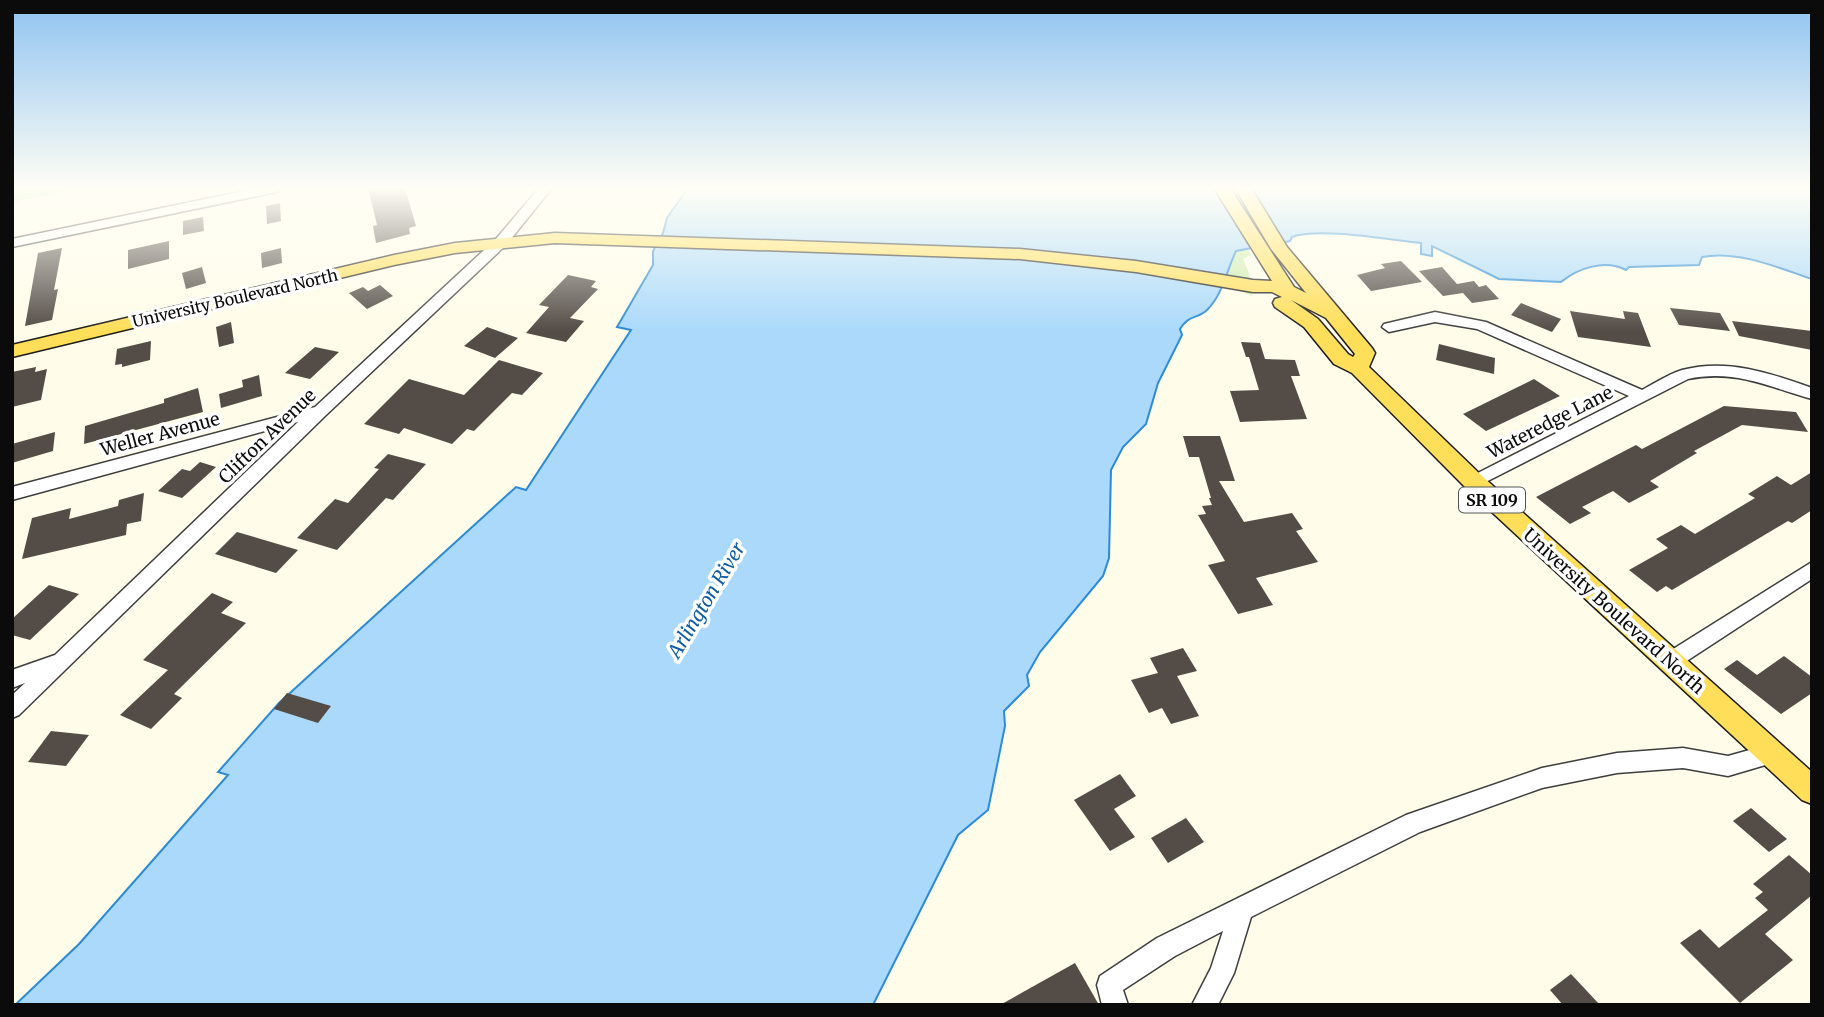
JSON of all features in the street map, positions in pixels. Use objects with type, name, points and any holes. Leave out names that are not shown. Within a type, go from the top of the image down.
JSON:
[{"type":"main road","name":"SR 109","points":[[1251,235],[1311,323]]},
{"type":"main road","points":[[1272,235],[1330,313]]},
{"type":"main road","name":"University Boulevard North","points":[[12,351],[394,260],[501,242],[555,238],[1020,254],[1132,265],[1253,286],[1265,284],[1286,289],[1330,313],[1365,353],[1359,368]]},
{"type":"main road","name":"University Boulevard North","points":[[1253,286],[1311,323],[1341,359],[1359,368],[1474,482],[1812,791]]},
{"type":"street","points":[[12,243],[48,235]]},
{"type":"street","name":"Clifton Avenue","points":[[12,709],[318,412],[506,235]]},
{"type":"street","points":[[1389,327],[1435,317],[1481,326],[1643,396]]},
{"type":"street","name":"Wateredge Lane","points":[[1474,482],[1684,375],[1707,369],[1753,374],[1812,394]]},
{"type":"street","name":"Weller Avenue","points":[[12,494],[318,412]]},
{"type":"street","points":[[1669,662],[1812,569]]},
{"type":"street","points":[[12,679],[64,660]]},
{"type":"street","points":[[1115,1005],[1109,985],[1166,947],[1414,824],[1542,778],[1617,763],[1684,758],[1728,766],[1770,754]]},
{"type":"street","points":[[1204,1005],[1222,973],[1242,909]]},
{"type":"green space","points":[[1248,250],[1251,255],[1243,259],[1249,273],[1252,296],[1225,285],[1225,273],[1236,251]]},
{"type":"water","name":"Arlington River","points":[[662,235],[1298,235],[1292,237],[1290,241],[1236,251],[1221,290],[1212,304],[1204,313],[1187,321],[1180,329],[1182,335],[1158,383],[1146,424],[1123,447],[1111,470],[1109,558],[1103,576],[1040,652],[1027,675],[1029,686],[1004,711],[1005,726],[988,810],[958,835],[873,1005],[15,1005],[79,944],[228,775],[218,772],[279,703],[516,487],[526,490],[631,330],[617,327],[653,265],[653,251]]},
{"type":"water","points":[[1354,235],[1812,235],[1812,279],[1758,261],[1716,255],[1702,257],[1699,265],[1629,267],[1626,270],[1601,265],[1583,269],[1561,282],[1499,279],[1432,246],[1432,256],[1421,254],[1421,243]]},
{"type":"building","points":[[375,235],[404,235],[376,243]]},
{"type":"building","points":[[169,241],[169,259],[128,269],[128,250]]},
{"type":"building","points":[[62,248],[54,290],[58,289],[52,320],[25,326],[38,253]]},
{"type":"building","points":[[281,248],[282,263],[262,268],[261,253]]},
{"type":"building","points":[[1401,261],[1422,282],[1371,291],[1357,275],[1385,268],[1381,264]]},
{"type":"building","points":[[202,267],[206,283],[186,289],[182,273]]},
{"type":"building","points":[[1442,267],[1457,284],[1474,281],[1479,287],[1486,285],[1499,299],[1472,303],[1463,293],[1443,296],[1419,271]]},
{"type":"building","points":[[568,275],[596,281],[591,287],[598,289],[570,318],[584,321],[566,342],[526,333],[549,307],[539,305]]},
{"type":"building","points":[[380,285],[393,296],[367,309],[349,293],[363,287],[368,291]]},
{"type":"building","points":[[1521,303],[1561,319],[1552,332],[1511,315]]},
{"type":"building","points":[[1670,308],[1720,313],[1730,331],[1679,325]]},
{"type":"building","points":[[1570,311],[1625,319],[1623,311],[1638,313],[1651,347],[1578,337]]},
{"type":"building","points":[[1732,321],[1812,331],[1812,350],[1739,336]]},
{"type":"building","points":[[231,322],[234,343],[219,347],[216,327]]},
{"type":"building","points":[[487,327],[518,338],[495,358],[464,346]]},
{"type":"building","points":[[151,341],[150,360],[122,367],[122,364],[115,365],[117,349]]},
{"type":"building","points":[[1241,342],[1260,343],[1265,359],[1295,360],[1300,376],[1291,376],[1307,419],[1240,422],[1230,391],[1259,390],[1249,357],[1246,357]]},
{"type":"building","points":[[1439,344],[1495,358],[1494,374],[1436,360]]},
{"type":"building","points":[[315,347],[339,352],[310,379],[285,373]]},
{"type":"building","points":[[499,360],[543,373],[522,395],[512,393],[474,431],[467,429],[452,444],[404,428],[399,434],[364,424],[409,379],[464,395]]},
{"type":"building","points":[[36,367],[35,372],[47,369],[41,400],[12,407],[12,372]]},
{"type":"building","points":[[259,375],[262,396],[221,408],[219,394],[243,387],[242,380]]},
{"type":"building","points":[[1534,379],[1560,396],[1486,431],[1463,414]]},
{"type":"building","points":[[198,388],[203,412],[84,444],[85,426],[164,403],[164,399]]},
{"type":"building","points":[[1724,406],[1796,412],[1808,432],[1742,425],[1694,451],[1697,453],[1650,481],[1659,487],[1629,503],[1613,491],[1582,507],[1591,513],[1570,524],[1536,497],[1636,445],[1642,449]]},
{"type":"building","points":[[55,432],[53,451],[12,463],[12,444]]},
{"type":"building","points":[[1183,436],[1220,436],[1235,481],[1219,481],[1244,522],[1292,513],[1303,529],[1296,531],[1318,562],[1256,578],[1273,605],[1238,614],[1208,565],[1225,561],[1198,515],[1206,514],[1202,506],[1212,505],[1211,498],[1199,457],[1189,457]]},
{"type":"building","points":[[388,454],[426,464],[393,500],[386,498],[337,550],[297,538],[335,499],[348,503],[379,469],[374,468]]},
{"type":"building","points":[[200,462],[216,467],[182,498],[158,491],[182,469],[190,471]]},
{"type":"building","points":[[1812,472],[1812,510],[1792,523],[1788,521],[1672,590],[1666,586],[1657,592],[1629,570],[1668,548],[1656,539],[1681,525],[1695,534],[1755,498],[1748,494],[1777,476],[1791,485]]},
{"type":"building","points":[[144,493],[141,521],[127,524],[126,535],[22,559],[32,518],[71,508],[69,519],[118,506],[119,500]]},
{"type":"building","points":[[237,532],[298,550],[276,573],[215,554]]},
{"type":"building","points":[[49,585],[79,594],[30,640],[12,635],[12,619]]},
{"type":"building","points":[[212,593],[233,602],[221,613],[246,623],[174,694],[182,698],[151,729],[120,715],[168,670],[143,660]]},
{"type":"building","points":[[1183,648],[1197,671],[1177,676],[1199,716],[1171,724],[1162,708],[1149,713],[1131,680],[1158,673],[1150,658]]},
{"type":"building","points":[[1784,656],[1812,677],[1812,693],[1781,714],[1724,669],[1737,660],[1757,675]]},
{"type":"building","points":[[287,693],[331,706],[318,723],[274,709]]},
{"type":"building","points":[[51,731],[89,735],[66,766],[28,762]]},
{"type":"building","points":[[1120,774],[1136,796],[1114,809],[1135,837],[1110,851],[1074,800]]},
{"type":"building","points":[[1751,808],[1787,839],[1769,852],[1733,821]]},
{"type":"building","points":[[1186,818],[1204,842],[1168,863],[1151,838]]},
{"type":"building","points":[[1789,855],[1812,875],[1812,895],[1765,934],[1793,960],[1740,1003],[1680,943],[1700,929],[1719,948],[1768,910],[1755,898],[1763,892],[1753,884]]},
{"type":"building","points":[[1075,963],[1099,1005],[1000,1005]]},
{"type":"building","points":[[1571,974],[1600,1005],[1563,1005],[1550,990]]}]
